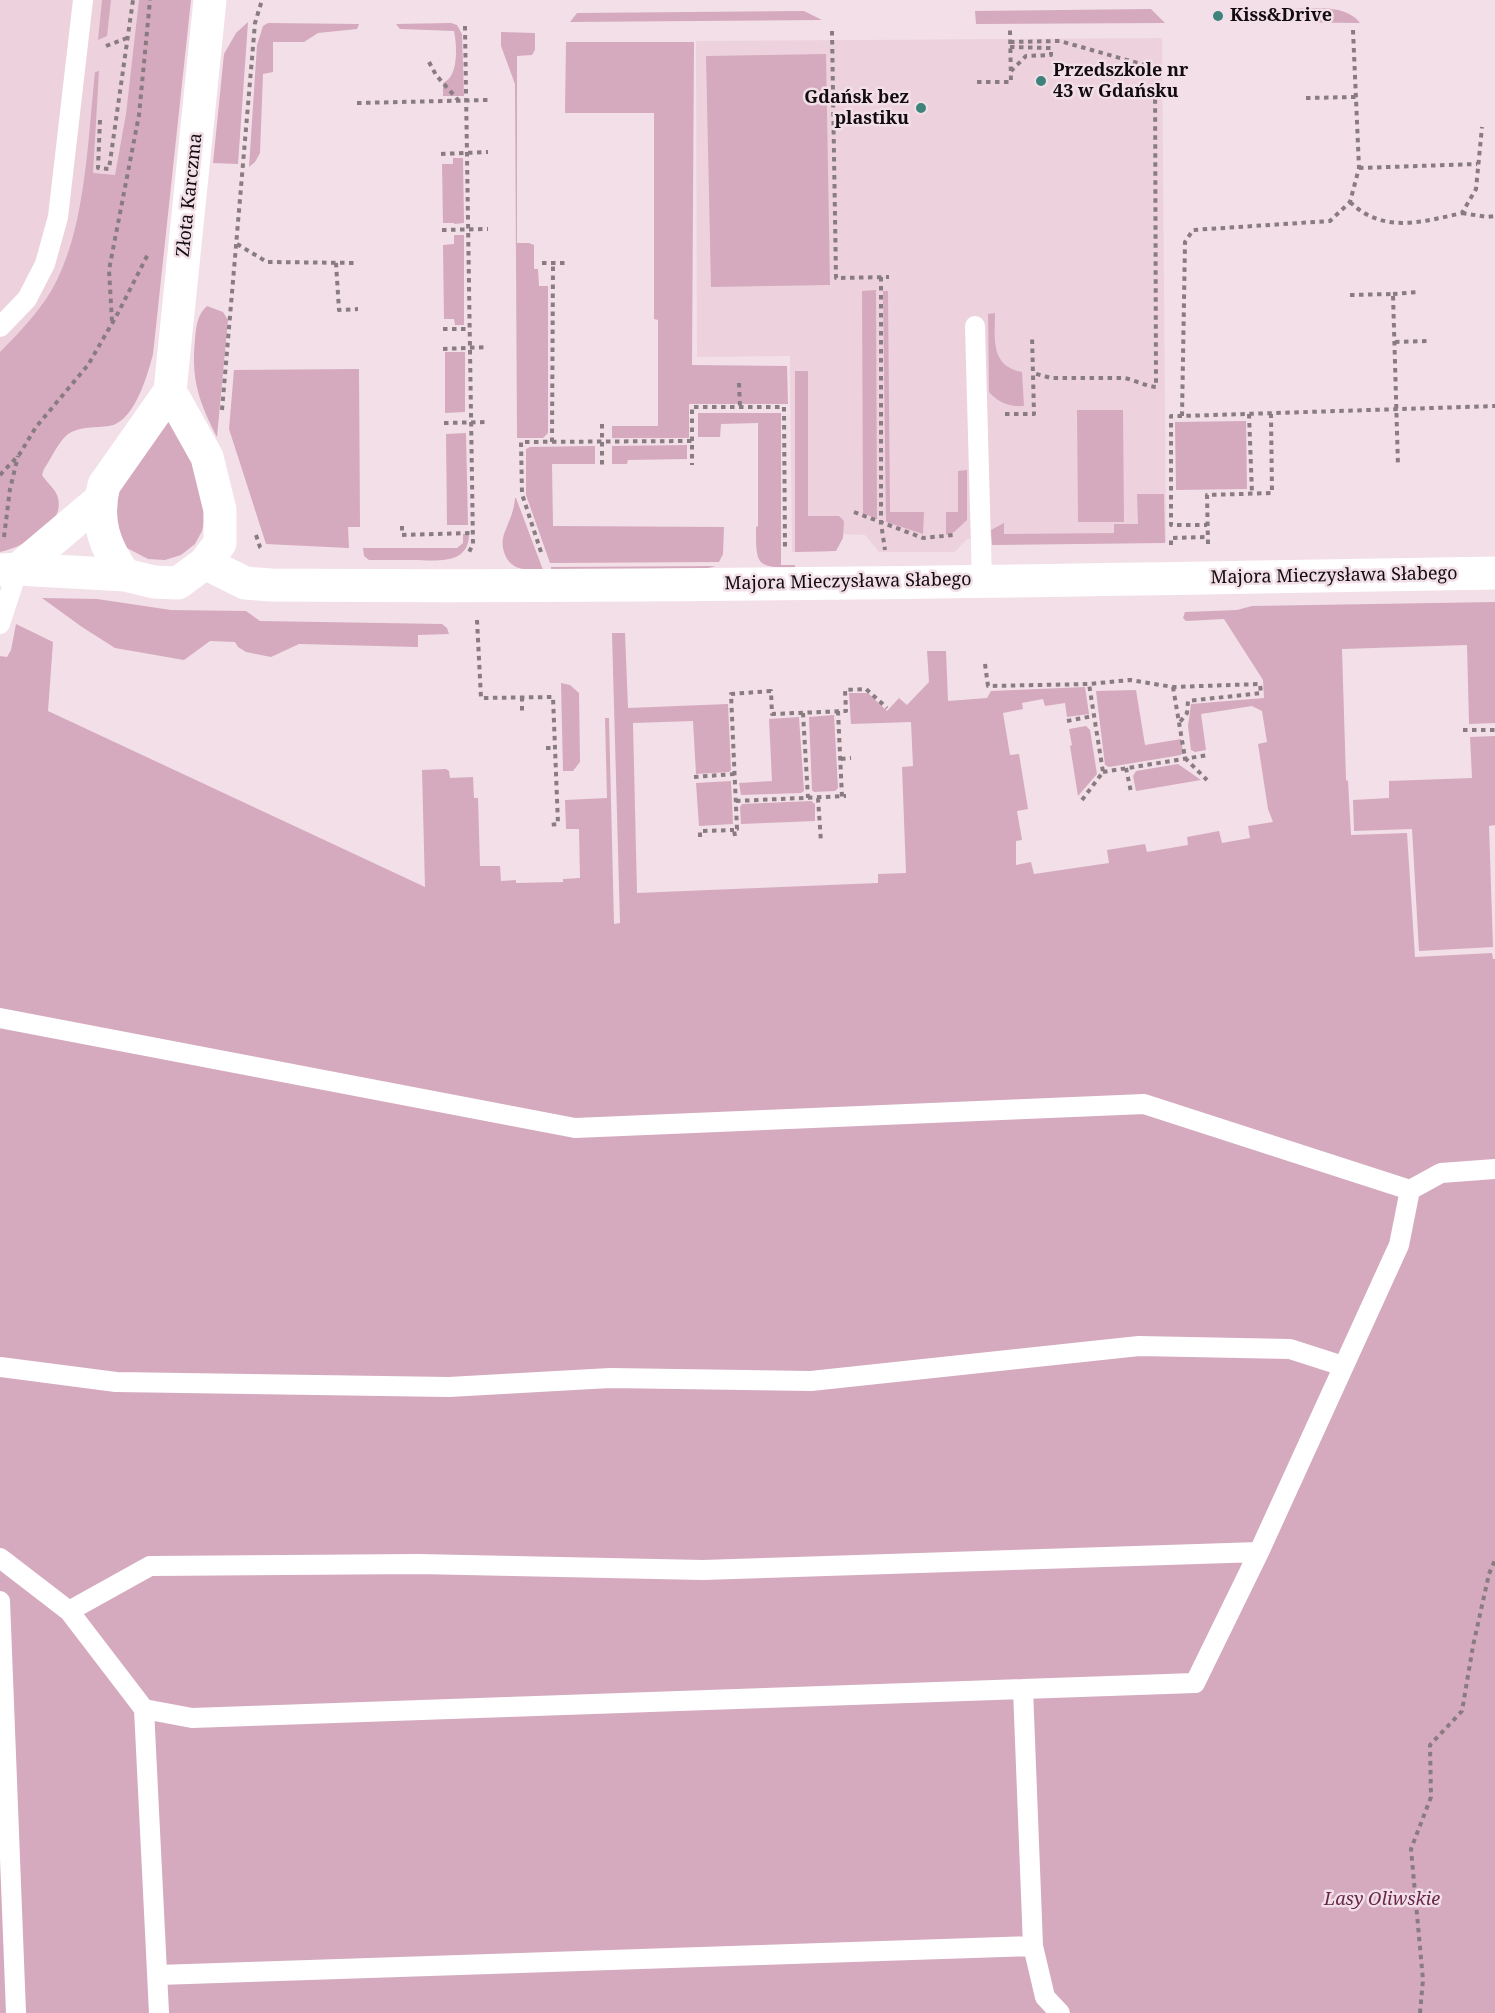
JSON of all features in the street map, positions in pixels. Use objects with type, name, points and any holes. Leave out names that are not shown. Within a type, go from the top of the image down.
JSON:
[{"type":"street","name":"Złota Karczma","points":[[125,575],[104,542],[99,518],[100,500],[104,485],[170,391],[210,0]]},
{"type":"street","points":[[7,570],[125,575],[154,582],[178,583],[205,563],[220,543],[220,510],[207,457],[170,391]]},
{"type":"street","points":[[7,570],[100,500]]},
{"type":"street","name":"Majora Mieczysława Słabego","points":[[205,563],[245,583],[271,585],[457,586],[982,581],[1495,573]]},
{"type":"lane","points":[[0,327],[27,299],[45,264],[58,217],[82,0]]},
{"type":"lane","points":[[975,326],[982,581]]},
{"type":"lane","points":[[0,624],[7,570]]},
{"type":"lane","points":[[0,1018],[575,1128],[1144,1104],[1410,1190],[1441,1173],[1495,1169]]},
{"type":"lane","points":[[144,1709],[192,1718],[1195,1683],[1259,1552],[1399,1245],[1410,1190]]},
{"type":"lane","points":[[0,1367],[116,1382],[449,1387],[610,1378],[811,1381],[1140,1346],[1290,1350],[1343,1366]]},
{"type":"lane","points":[[69,1611],[150,1566],[418,1564],[703,1570],[1259,1552]]},
{"type":"lane","points":[[0,1558],[69,1611],[144,1709],[159,2013]]},
{"type":"lane","points":[[0,1601],[16,2013]]},
{"type":"lane","points":[[1023,1689],[1033,1946],[1045,1997],[1060,2013]]},
{"type":"lane","points":[[158,1975],[1033,1946]]},
{"type":"path","points":[[100,113],[98,168],[109,169],[133,0]]},
{"type":"path","points":[[112,322],[109,270],[139,115],[150,0]]},
{"type":"path","points":[[222,412],[255,23],[262,0]]},
{"type":"path","points":[[465,26],[473,533],[473,543],[466,556]]},
{"type":"path","points":[[977,82],[1011,82],[1010,30]]},
{"type":"path","points":[[1182,416],[1185,242],[1193,230],[1330,221],[1350,202],[1359,168],[1353,30]]},
{"type":"path","points":[[832,31],[836,278],[889,277]]},
{"type":"path","points":[[102,48],[127,38]]},
{"type":"path","points":[[1010,45],[1060,41],[1155,68],[1156,387],[1124,378],[1051,378],[1033,373]]},
{"type":"path","points":[[1010,45],[1051,48],[1051,55],[1026,56],[1020,65],[1011,71]]},
{"type":"path","points":[[429,62],[436,75],[459,101]]},
{"type":"path","points":[[1306,98],[1356,97]]},
{"type":"path","points":[[357,103],[488,100]]},
{"type":"path","points":[[1462,213],[1476,189],[1482,126]]},
{"type":"path","points":[[441,154],[488,152]]},
{"type":"path","points":[[1359,168],[1477,164]]},
{"type":"path","points":[[1350,202],[1359,211],[1380,221],[1416,223],[1462,213],[1486,217],[1495,216]]},
{"type":"path","points":[[442,230],[488,229]]},
{"type":"path","points":[[237,244],[267,262],[358,262]]},
{"type":"path","points":[[0,475],[19,455],[36,427],[88,365],[148,253]]},
{"type":"path","points":[[336,262],[339,310],[358,309]]},
{"type":"path","points":[[542,263],[568,263]]},
{"type":"path","points":[[552,442],[553,263]]},
{"type":"path","points":[[881,277],[881,523],[886,560]]},
{"type":"path","points":[[1350,295],[1418,292]]},
{"type":"path","points":[[1393,294],[1398,466]]},
{"type":"path","points":[[443,329],[470,329]]},
{"type":"path","points":[[1032,335],[1034,410]]},
{"type":"path","points":[[1395,342],[1429,341]]},
{"type":"path","points":[[443,349],[488,347]]},
{"type":"path","points":[[739,383],[740,407]]},
{"type":"path","points":[[1208,525],[1171,525],[1171,417],[1495,406]]},
{"type":"path","points":[[692,465],[692,407],[784,407],[785,560]]},
{"type":"path","points":[[1249,414],[1251,494]]},
{"type":"path","points":[[1171,548],[1171,538],[1208,538],[1207,495],[1272,493],[1271,414]]},
{"type":"path","points":[[444,423],[488,422]]},
{"type":"path","points":[[602,424],[602,465]]},
{"type":"path","points":[[544,560],[522,494],[521,442],[692,441]]},
{"type":"path","points":[[7,570],[4,528],[19,455]]},
{"type":"path","points":[[854,512],[923,538],[934,538]]},
{"type":"path","points":[[253,524],[260,547],[265,551]]},
{"type":"path","points":[[402,526],[402,535],[473,533]]},
{"type":"path","points":[[477,620],[481,698],[553,697],[558,824],[548,825]]},
{"type":"path","points":[[985,664],[988,686],[1089,684],[1130,680],[1173,687],[1260,684],[1261,693],[1188,701],[1187,713],[1180,722]]},
{"type":"path","points":[[1089,684],[1103,772]]},
{"type":"path","points":[[1173,687],[1185,758],[1207,780]]},
{"type":"path","points":[[735,836],[734,830],[737,829],[730,693],[771,691],[772,714],[846,711],[845,690],[866,689],[887,708]]},
{"type":"path","points":[[522,698],[522,711]]},
{"type":"path","points":[[736,801],[844,797],[838,711]]},
{"type":"path","points":[[803,713],[808,798]]},
{"type":"path","points":[[1067,721],[1093,716]]},
{"type":"path","points":[[1463,730],[1495,730]]},
{"type":"path","points":[[546,748],[555,748]]},
{"type":"path","points":[[1082,800],[1103,772],[1208,755]]},
{"type":"path","points":[[841,759],[851,759]]},
{"type":"path","points":[[1126,768],[1131,792]]},
{"type":"path","points":[[694,777],[735,774]]},
{"type":"path","points":[[818,798],[821,842]]},
{"type":"path","points":[[700,837],[700,831],[734,830]]},
{"type":"path","points":[[1420,2013],[1423,1980],[1411,1849],[1431,1797],[1430,1745],[1462,1712],[1473,1646],[1489,1574],[1495,1560]]},
{"type":"shaded area","points":[[0,0],[141,0],[129,115],[101,274],[0,442]]},
{"type":"shaded area","points":[[1162,38],[1166,542],[967,539],[955,552],[879,552],[865,535],[839,534],[826,552],[792,552],[790,356],[697,357],[696,41]]},
{"type":"green space","points":[[102,0],[111,0],[107,36],[98,40]]},
{"type":"green space","points":[[139,0],[191,0],[153,354],[138,396],[126,416],[118,423],[109,426],[83,428],[68,434],[44,469],[42,475],[58,498],[55,518],[49,527],[19,546],[0,552],[0,352],[46,300],[67,257],[80,206],[88,151],[95,72],[99,71],[93,173],[115,175],[126,114]]},
{"type":"green space","points":[[1151,9],[1165,23],[976,24],[975,11]]},
{"type":"green space","points":[[1283,9],[1335,9],[1353,16],[1360,23],[1270,22]]},
{"type":"green space","points":[[804,11],[822,20],[570,22],[577,13]]},
{"type":"green space","points":[[248,22],[238,164],[213,163],[224,54],[236,33]]},
{"type":"green space","points":[[268,23],[359,24],[357,29],[318,33],[304,42],[273,42],[273,72],[263,74],[260,153],[249,167],[257,45],[263,26]]},
{"type":"green space","points":[[451,23],[457,25],[462,34],[464,96],[443,96],[443,83],[452,74],[456,60],[454,31],[400,29],[396,24]]},
{"type":"green space","points":[[501,32],[535,33],[535,50],[532,55],[517,56],[517,243],[534,245],[534,269],[538,269],[539,286],[548,286],[548,433],[543,438],[517,438],[515,84],[501,46]]},
{"type":"green space","points":[[566,42],[694,42],[692,365],[787,366],[788,404],[689,404],[689,438],[612,438],[612,426],[658,426],[658,320],[654,319],[654,113],[565,113]]},
{"type":"green space","points":[[826,54],[830,285],[711,287],[706,56]]},
{"type":"green space","points":[[453,158],[463,158],[464,223],[454,224],[443,223],[442,164],[453,164]]},
{"type":"green space","points":[[454,235],[464,235],[464,325],[455,325],[454,319],[444,319],[443,245],[454,244]]},
{"type":"green space","points":[[876,290],[877,519],[863,513],[862,291]]},
{"type":"green space","points":[[883,291],[888,291],[890,512],[924,512],[923,534],[886,522]]},
{"type":"green space","points":[[207,306],[223,312],[228,320],[217,437],[201,401],[194,367],[197,326],[201,313]]},
{"type":"green space","points":[[995,313],[996,350],[1004,364],[1022,372],[1024,406],[1005,404],[989,392],[988,314]]},
{"type":"green space","points":[[445,352],[465,352],[465,412],[445,413]]},
{"type":"green space","points":[[359,369],[360,527],[348,527],[349,548],[266,544],[229,429],[234,370]]},
{"type":"green space","points":[[795,371],[808,371],[808,516],[839,516],[844,521],[843,538],[836,551],[795,552]]},
{"type":"green space","points":[[1077,410],[1123,410],[1124,522],[1078,522]]},
{"type":"green space","points":[[698,413],[781,413],[781,565],[795,565],[795,568],[772,567],[761,562],[758,557],[756,527],[758,526],[758,423],[721,424],[720,437],[698,437]]},
{"type":"green space","points":[[166,416],[196,466],[203,490],[204,521],[195,544],[181,555],[165,560],[148,559],[125,547],[113,523],[119,482]]},
{"type":"green space","points":[[1246,421],[1247,489],[1176,490],[1175,422]]},
{"type":"green space","points":[[466,433],[468,525],[447,525],[446,434]]},
{"type":"green space","points":[[687,445],[687,459],[628,460],[627,464],[612,464],[612,446]]},
{"type":"green space","points":[[595,446],[595,464],[552,464],[553,526],[724,527],[723,554],[719,562],[550,563],[526,495],[526,449],[530,447]]},
{"type":"green space","points":[[967,470],[967,520],[954,532],[946,535],[946,512],[958,512],[958,471]]},
{"type":"green space","points":[[1137,494],[1164,494],[1165,543],[992,545],[991,530],[1004,523],[1004,534],[1114,533],[1114,524],[1138,524]]},
{"type":"green space","points":[[515,498],[543,570],[514,566],[504,552],[503,538]]},
{"type":"green space","points":[[463,534],[469,534],[463,552],[449,559],[369,560],[364,556],[363,548],[457,548],[463,543]]},
{"type":"green space","points":[[716,566],[708,568],[551,571],[551,567]]},
{"type":"green space","points":[[42,598],[97,599],[171,610],[246,611],[260,621],[442,624],[447,628],[449,634],[418,635],[418,647],[299,644],[271,657],[246,652],[235,642],[210,641],[184,660],[115,648]]},
{"type":"green space","name":"Lasy Oliwskie","points":[[1495,602],[1495,723],[1469,724],[1467,645],[1342,649],[1346,780],[1348,781],[1351,835],[1407,833],[1415,957],[1492,953],[1495,959],[1495,2013],[0,2013],[0,656],[7,657],[11,650],[16,624],[53,642],[48,711],[425,887],[422,770],[446,769],[449,771],[450,778],[473,777],[474,798],[478,798],[480,866],[500,866],[501,881],[563,882],[563,879],[580,878],[579,829],[566,829],[565,800],[607,798],[605,718],[609,718],[614,924],[620,923],[612,633],[625,633],[628,708],[728,704],[731,770],[729,772],[696,774],[693,721],[633,723],[637,893],[878,883],[878,874],[906,873],[902,767],[913,766],[911,722],[851,724],[849,693],[868,693],[887,711],[899,698],[907,705],[929,682],[927,651],[946,651],[948,701],[987,698],[991,691],[1085,687],[1089,714],[1067,717],[1065,703],[1045,706],[1043,699],[1022,703],[1023,709],[1003,713],[1010,755],[1019,754],[1028,809],[1017,811],[1022,840],[1016,841],[1016,865],[1031,862],[1034,874],[1109,863],[1107,850],[1145,844],[1147,852],[1188,845],[1187,837],[1219,831],[1222,843],[1250,838],[1248,826],[1273,822],[1268,809],[1258,744],[1267,742],[1262,711],[1252,706],[1201,714],[1206,750],[1195,752],[1191,750],[1188,726],[1191,704],[1264,698],[1263,680],[1224,619],[1186,621],[1183,618],[1185,612],[1237,610],[1252,606]]},
{"type":"green space","points":[[561,683],[570,685],[579,693],[580,762],[573,771],[563,771]]},
{"type":"green space","points":[[1136,690],[1145,745],[1181,739],[1183,752],[1181,755],[1109,767],[1105,765],[1096,691]]},
{"type":"green space","points":[[834,715],[838,788],[835,791],[814,792],[812,790],[809,717]]},
{"type":"green space","points":[[799,717],[804,791],[801,793],[741,795],[739,783],[772,781],[769,719]]},
{"type":"green space","points":[[1086,726],[1090,730],[1097,774],[1078,796],[1069,729]]},
{"type":"green space","points":[[1495,736],[1495,825],[1489,826],[1493,947],[1419,951],[1412,829],[1354,831],[1353,800],[1389,798],[1389,781],[1472,778],[1470,737]]},
{"type":"green space","points":[[1178,764],[1201,780],[1136,791],[1133,776],[1136,771]]},
{"type":"green space","points":[[731,781],[733,824],[699,826],[696,783]]},
{"type":"green space","points":[[811,801],[815,804],[815,821],[741,824],[740,807],[742,804]]},
{"type":"place","name":"Kiss&Drive","points":[[1218,16]]},
{"type":"place","name":"Przedszkole nr 43 w Gdańsku","points":[[1041,81]]},
{"type":"place","name":"Gdańsk bez plastiku","points":[[921,108]]}]
